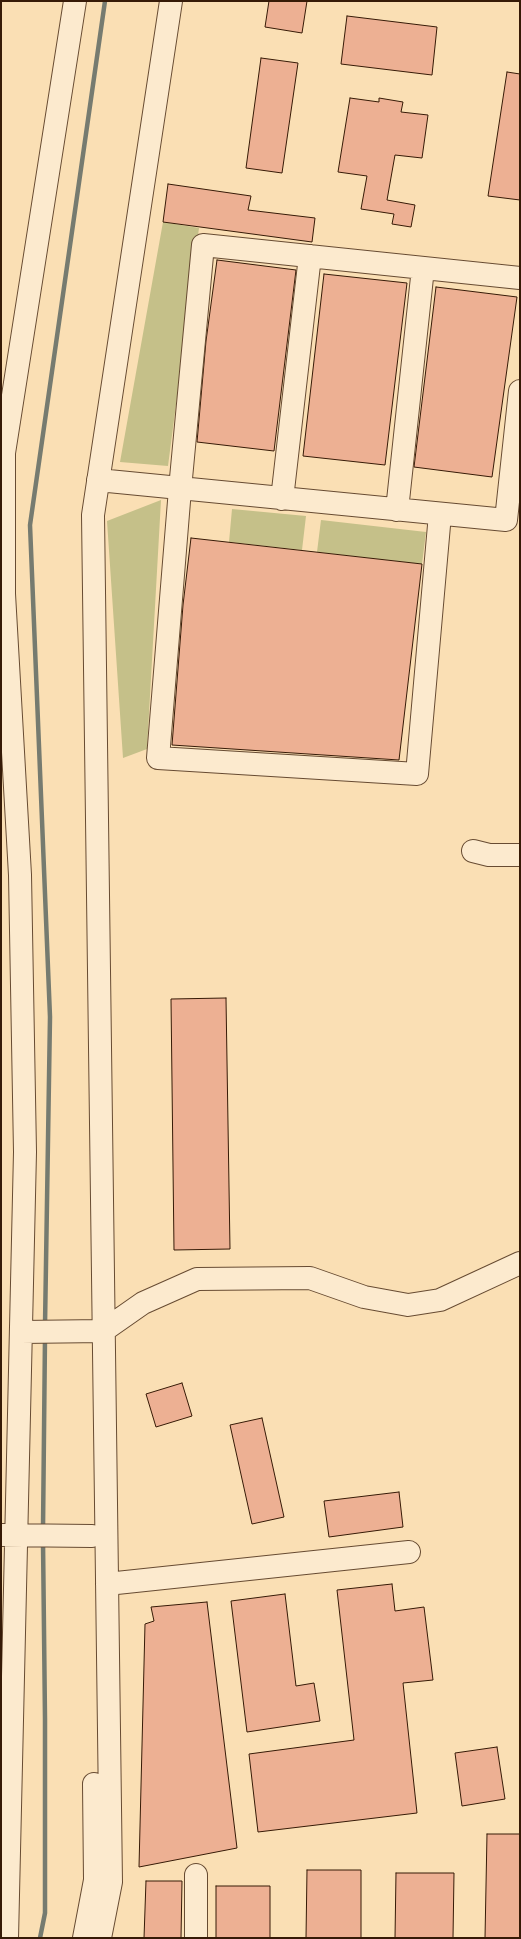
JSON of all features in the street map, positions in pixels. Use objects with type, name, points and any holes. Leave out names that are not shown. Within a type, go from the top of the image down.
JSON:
[{"type":"street","points":[[7,1938],[8,1536],[21,1332],[25,1152],[20,875],[2,537],[4,453],[75,1]]},
{"type":"street","points":[[100,1938],[111,1882],[107,1584],[96,1331],[82,515],[158,1]]},
{"type":"street","points":[[84,1938],[95,1880],[92,1536],[96,1331],[93,515],[172,1]]},
{"type":"street","points":[[440,514],[417,774],[158,758],[180,488],[203,245],[520,278]]},
{"type":"street","points":[[282,498],[310,256]]},
{"type":"street","points":[[397,510],[423,268]]},
{"type":"street","points":[[98,480],[506,520],[520,391]]},
{"type":"street","points":[[473,851],[489,855],[520,855]]},
{"type":"street","points":[[21,1332],[96,1331],[143,1304],[197,1279],[310,1278],[364,1297],[408,1305],[440,1300],[520,1263]]},
{"type":"street","points":[[8,1536],[92,1536]]},
{"type":"street","points":[[107,1584],[409,1552]]},
{"type":"street","points":[[196,1874],[196,1938]]},
{"type":"shaded area","points":[[163,222],[199,228],[168,466],[120,462]]},
{"type":"shaded area","points":[[161,500],[147,749],[123,758],[107,521]]},
{"type":"shaded area","points":[[232,509],[306,516],[302,550],[229,542]]},
{"type":"shaded area","points":[[321,520],[426,532],[422,564],[317,552]]},
{"type":"building","points":[[269,1],[307,1],[302,33],[265,27]]},
{"type":"building","points":[[347,16],[437,27],[432,75],[341,64]]},
{"type":"building","points":[[261,58],[298,63],[282,173],[246,168]]},
{"type":"building","points":[[507,72],[520,74],[520,200],[488,196]]},
{"type":"building","points":[[350,98],[379,102],[379,98],[403,102],[401,112],[428,115],[422,158],[395,155],[387,200],[415,205],[411,227],[392,224],[394,214],[361,209],[367,176],[338,172]]},
{"type":"building","points":[[168,184],[251,196],[248,210],[315,218],[312,242],[163,222]]},
{"type":"building","points":[[217,260],[296,270],[274,451],[197,442],[206,341]]},
{"type":"building","points":[[324,274],[407,283],[385,465],[303,456]]},
{"type":"building","points":[[436,287],[517,297],[492,477],[414,467]]},
{"type":"building","points":[[191,538],[422,564],[399,760],[172,745],[183,605]]},
{"type":"building","points":[[226,998],[230,1249],[174,1250],[171,999]]},
{"type":"building","points":[[182,1383],[192,1416],[156,1427],[146,1394]]},
{"type":"building","points":[[262,1418],[284,1517],[252,1524],[230,1425]]},
{"type":"building","points":[[399,1492],[403,1527],[329,1537],[324,1501]]},
{"type":"building","points":[[392,1584],[395,1611],[424,1607],[433,1680],[403,1683],[417,1813],[258,1832],[249,1754],[354,1740],[337,1590]]},
{"type":"building","points":[[285,1594],[296,1686],[314,1683],[320,1721],[247,1732],[231,1601]]},
{"type":"building","points":[[207,1602],[237,1848],[139,1867],[145,1624],[154,1621],[151,1607]]},
{"type":"building","points":[[497,1747],[505,1799],[462,1806],[455,1753]]},
{"type":"building","points":[[487,1834],[520,1834],[520,1938],[485,1938]]},
{"type":"building","points":[[307,1870],[361,1870],[361,1938],[306,1938]]},
{"type":"building","points":[[396,1873],[454,1873],[453,1938],[395,1938]]},
{"type":"building","points":[[146,1881],[182,1881],[181,1938],[144,1938]]},
{"type":"building","points":[[216,1886],[270,1886],[270,1938],[216,1938]]},
{"type":"waterway","points":[[45,1325],[50,1017],[30,525],[105,1]]},
{"type":"waterway","points":[[43,1529],[45,1337]]},
{"type":"waterway","points":[[40,1938],[45,1913],[43,1541]]}]
